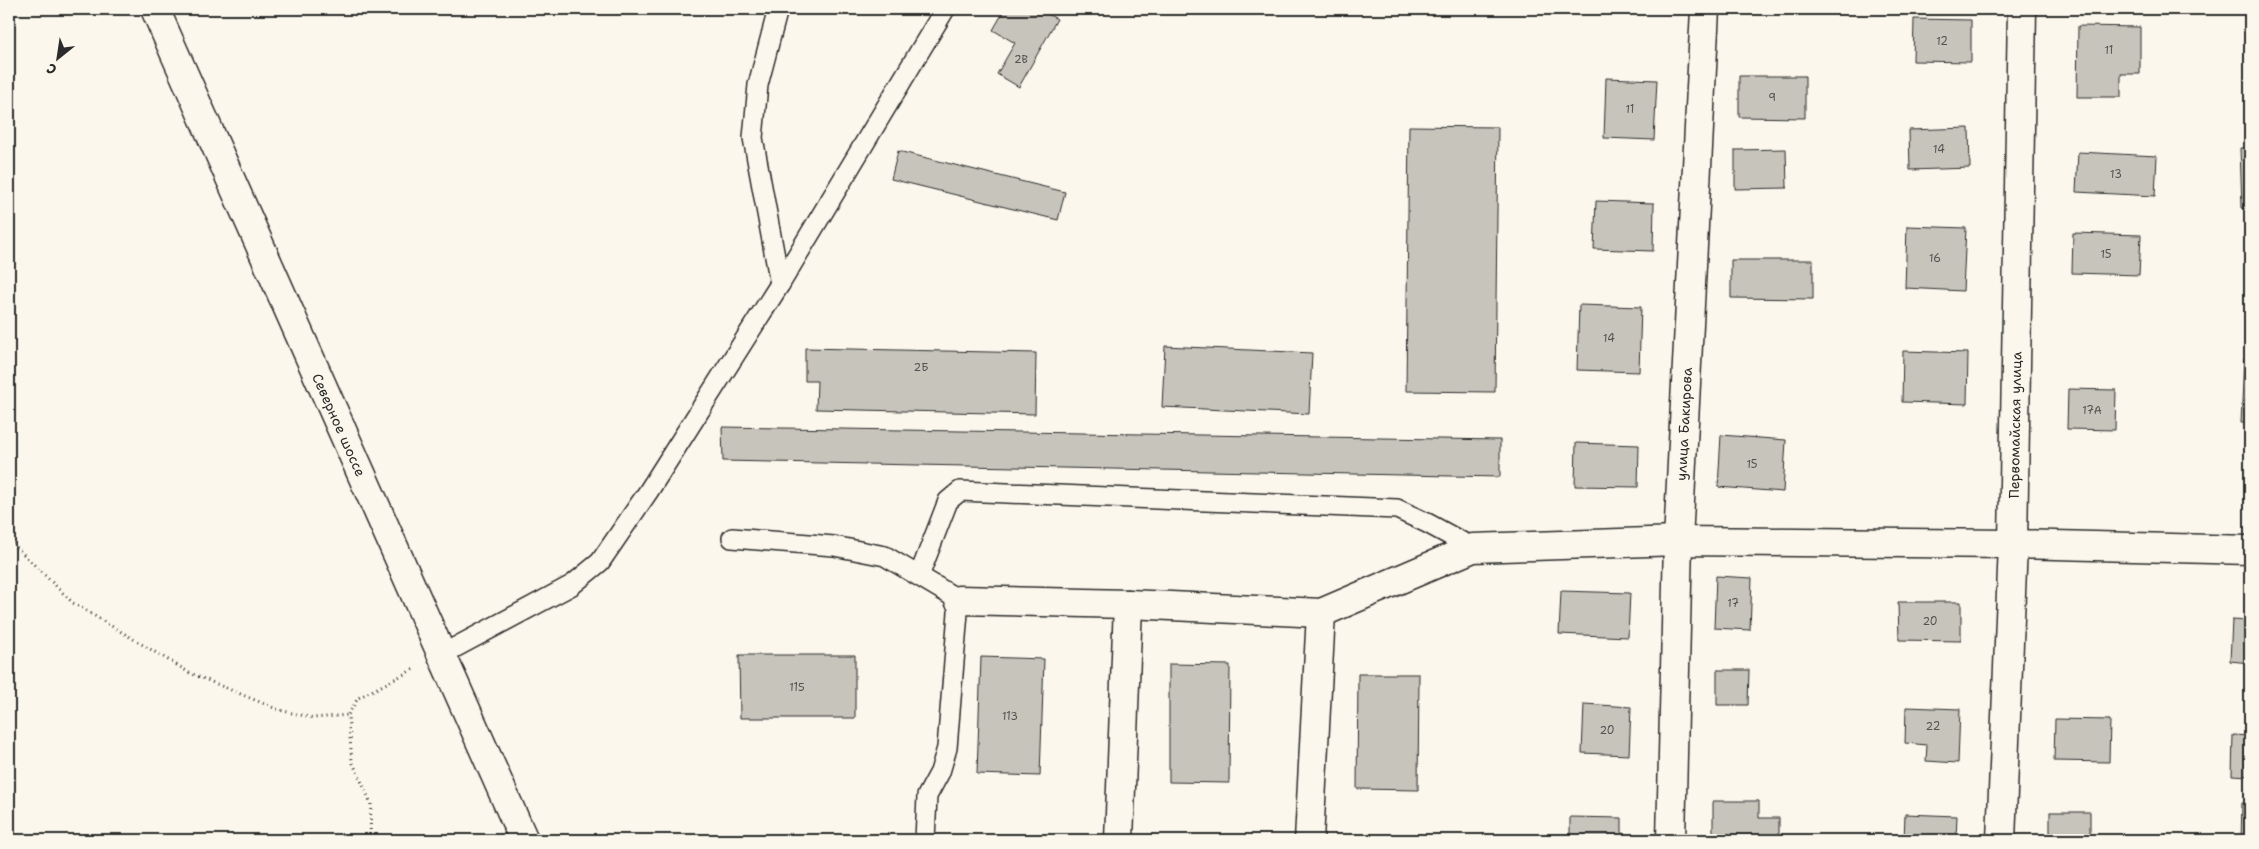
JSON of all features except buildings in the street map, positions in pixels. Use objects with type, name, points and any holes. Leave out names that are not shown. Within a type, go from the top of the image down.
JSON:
[{"type":"street","name":"Северное шоссе","points":[[155,9],[524,840]]},
{"type":"street","name":"улица Бакирова","points":[[1671,840],[1678,541],[1705,9]]},
{"type":"street","name":"Первомайская улица","points":[[2001,840],[2013,544],[2022,9]]},
{"type":"street","points":[[959,600],[1128,604],[1321,613],[1473,548],[1678,541],[2013,544],[2250,550]]},
{"type":"street","points":[[1119,840],[1128,604]]},
{"type":"street","points":[[1309,840],[1321,613]]},
{"type":"lane","points":[[778,9],[758,85],[752,138],[780,284]]},
{"type":"lane","points":[[441,655],[572,585],[600,562],[648,492],[780,284],[945,9]]},
{"type":"lane","points":[[919,576],[948,501],[960,491],[1397,509],[1427,522],[1473,548]]},
{"type":"lane","points":[[732,538],[834,546],[885,556],[959,600],[947,748],[940,772],[927,796],[925,840]]},
{"type":"path","points":[[9,540],[73,603],[190,673],[279,710],[314,718],[348,715]]},
{"type":"path","points":[[370,840],[370,804],[352,761],[348,715],[358,698],[441,655]]}]
